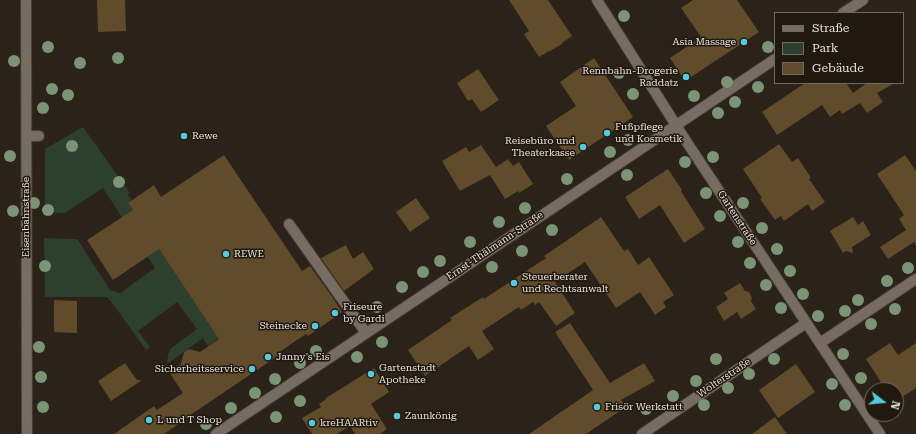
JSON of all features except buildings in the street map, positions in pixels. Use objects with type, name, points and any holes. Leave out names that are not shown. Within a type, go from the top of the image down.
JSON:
[{"type":"street","name":"Eisenbahnstraße","points":[[26,0],[27,434]]},
{"type":"street","name":"Gartenstraße","points":[[597,0],[676,125],[880,434]]},
{"type":"street","points":[[845,12],[863,0]]},
{"type":"street","name":"Ernst-Thälmann-Straße","points":[[216,434],[774,60]]},
{"type":"street","points":[[26,136],[39,136]]},
{"type":"street","points":[[289,224],[366,333]]},
{"type":"street","points":[[820,343],[916,279]]},
{"type":"street","name":"Wolterstraße","points":[[642,434],[806,323]]},
{"type":"green space","points":[[83,127],[130,193],[128,195],[132,200],[128,203],[219,338],[208,346],[203,338],[167,364],[168,355],[171,348],[197,329],[177,302],[138,331],[150,347],[146,350],[110,300],[114,297],[109,300],[107,297],[45,297],[44,238],[78,240],[110,290],[120,293],[155,268],[103,188],[65,213],[45,212],[45,149]]},
{"type":"place","name":"Asia Massage","points":[[744,42]]},
{"type":"place","name":"Rennbahn-Drogerie Raddatz","points":[[686,77]]},
{"type":"place","name":"Fußpflege und Kosmetik","points":[[607,133]]},
{"type":"place","name":"Rewe","points":[[184,136]]},
{"type":"place","name":"Reisebüro und Theaterkasse","points":[[583,147]]},
{"type":"place","name":"REWE","points":[[226,254]]},
{"type":"place","name":"Steuerberater und Rechtsanwalt","points":[[514,283]]},
{"type":"place","name":"Friseure by Gardi","points":[[335,313]]},
{"type":"place","name":"Steinecke","points":[[315,326]]},
{"type":"place","name":"Janny's Eis","points":[[268,357]]},
{"type":"place","name":"Sicherheitsservice","points":[[252,369]]},
{"type":"place","name":"Gartenstadt Apotheke","points":[[371,374]]},
{"type":"place","name":"Frisör Werkstatt","points":[[597,407]]},
{"type":"place","name":"Zaunkönig","points":[[397,416]]},
{"type":"place","name":"L und T Shop","points":[[149,420]]},
{"type":"place","name":"kreHAARtiv","points":[[312,423]]}]
